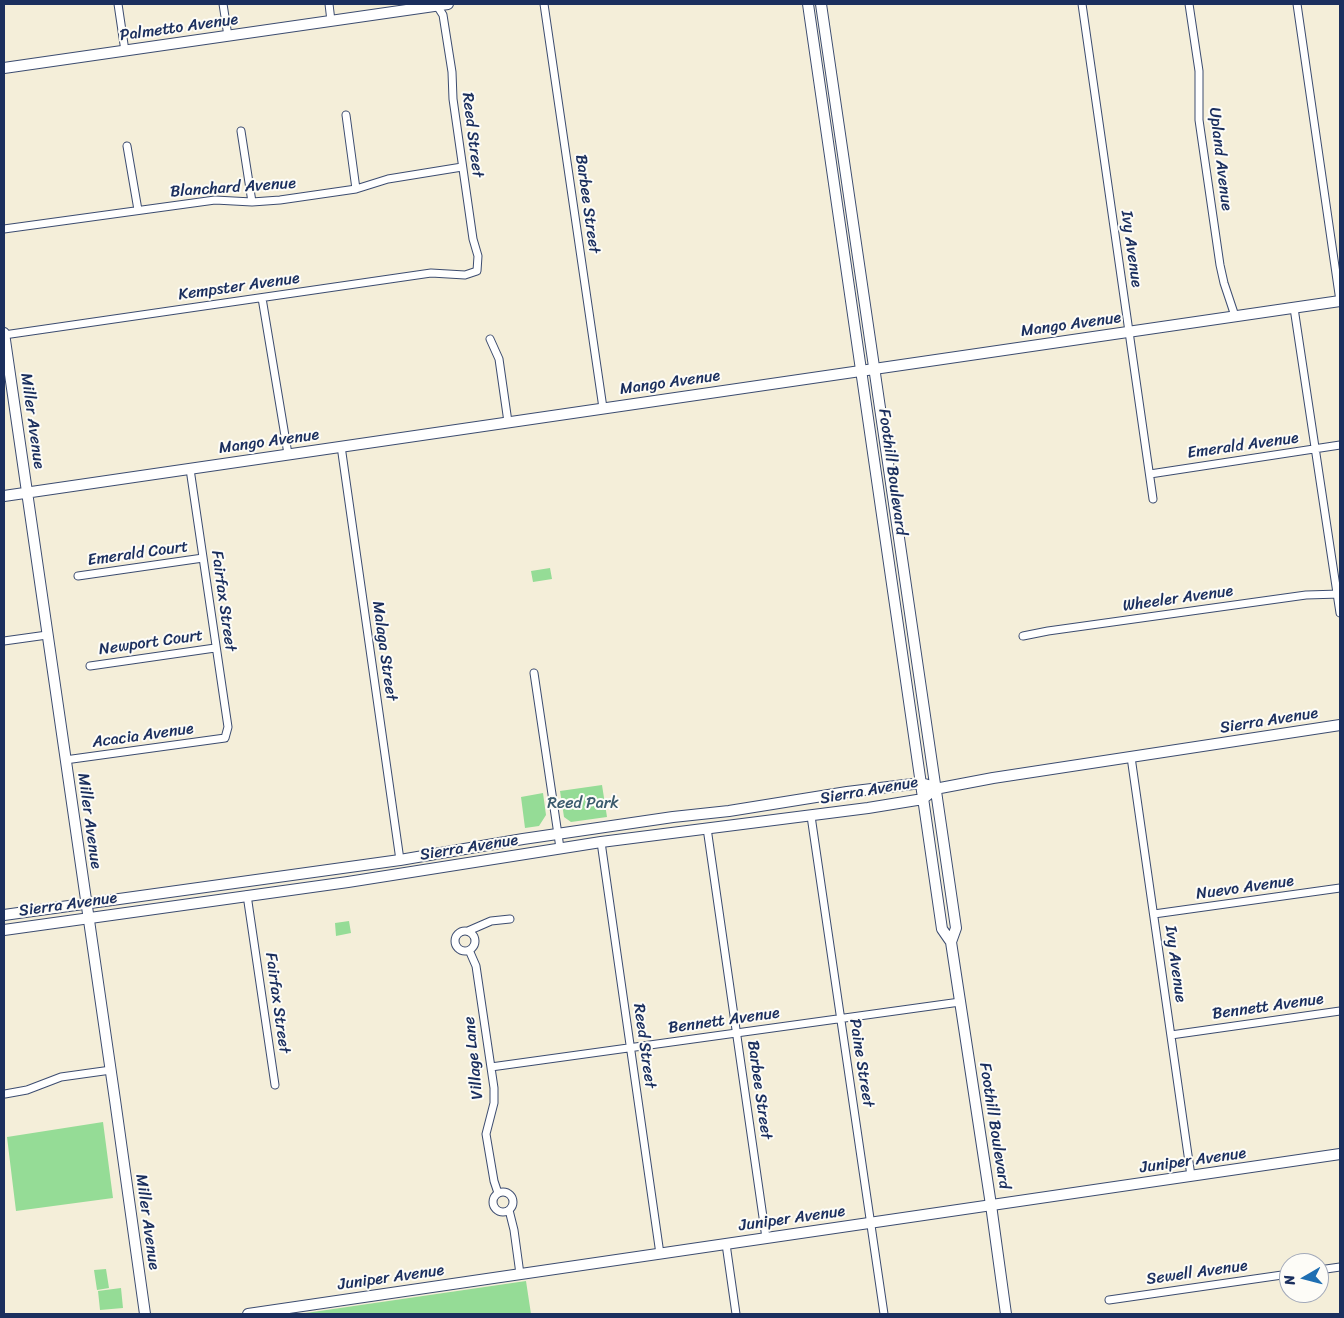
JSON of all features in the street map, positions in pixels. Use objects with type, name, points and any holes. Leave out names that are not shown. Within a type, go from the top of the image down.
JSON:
[{"type":"main road","name":"Palmetto Avenue","points":[[4,68],[448,4]]},
{"type":"main road","name":"Foothill Boulevard","points":[[808,4],[942,929],[951,942],[1006,1314]]},
{"type":"main road","points":[[821,4],[847,182],[835,183]]},
{"type":"main road","name":"Foothill Boulevard","points":[[847,182],[956,928],[951,942]]},
{"type":"main road","name":"Mango Avenue","points":[[4,496],[1340,301]]},
{"type":"main road","name":"Miller Avenue","points":[[4,339],[145,1314]]},
{"type":"main road","name":"Sierra Avenue","points":[[4,915],[400,860],[558,834],[729,811],[847,792],[921,783],[935,788],[1340,725]]},
{"type":"main road","name":"Sierra Avenue","points":[[4,930],[389,876],[601,842],[811,816],[923,799],[935,788]]},
{"type":"main road","name":"Juniper Avenue","points":[[248,1314],[1340,1154]]},
{"type":"street","points":[[118,4],[125,51]]},
{"type":"street","points":[[223,4],[228,36]]},
{"type":"street","points":[[329,4],[331,21]]},
{"type":"street","name":"Barbee Street","points":[[544,4],[603,408]]},
{"type":"street","name":"Ivy Avenue","points":[[1082,4],[1153,499]]},
{"type":"street","name":"Upland Avenue","points":[[1189,4],[1199,71],[1200,120],[1220,265],[1235,316]]},
{"type":"street","points":[[1297,4],[1340,301]]},
{"type":"street","name":"Reed Street","points":[[436,5],[443,15],[452,72],[453,98],[472,239],[478,256],[477,271]]},
{"type":"street","points":[[346,115],[356,189]]},
{"type":"street","points":[[241,131],[252,202]]},
{"type":"street","points":[[127,146],[138,210]]},
{"type":"street","name":"Blanchard Avenue","points":[[4,229],[215,200],[252,202],[280,200],[356,189],[388,179],[462,168]]},
{"type":"street","name":"Kempster Avenue","points":[[4,339],[431,273],[465,275],[477,271]]},
{"type":"street","points":[[262,298],[288,454]]},
{"type":"street","points":[[1294,308],[1339,594],[1340,613]]},
{"type":"street","points":[[490,338],[499,359],[508,422]]},
{"type":"street","name":"Malaga Street","points":[[341,446],[400,860]]},
{"type":"street","name":"Emerald Avenue","points":[[1150,474],[1340,446]]},
{"type":"street","name":"Fairfax Street","points":[[190,468],[228,727],[225,738]]},
{"type":"street","name":"Emerald Court","points":[[78,576],[203,558]]},
{"type":"street","name":"Wheeler Avenue","points":[[1023,636],[1306,595],[1339,594]]},
{"type":"street","points":[[4,641],[47,635]]},
{"type":"street","name":"Newport Court","points":[[90,666],[215,648]]},
{"type":"street","points":[[534,673],[560,848]]},
{"type":"street","name":"Acacia Avenue","points":[[66,760],[225,738]]},
{"type":"street","name":"Ivy Avenue","points":[[1131,757],[1191,1176]]},
{"type":"street","name":"Paine Street","points":[[811,816],[884,1314]]},
{"type":"street","name":"Barbee Street","points":[[707,828],[766,1238]]},
{"type":"street","name":"Reed Street","points":[[601,842],[660,1254]]},
{"type":"street","name":"Nuevo Avenue","points":[[1154,914],[1340,888]]},
{"type":"street","name":"Fairfax Street","points":[[247,895],[276,1085]]},
{"type":"street","points":[[468,931],[473,934],[474,946],[469,950],[459,949],[455,941],[459,932],[468,931],[491,921],[510,919]]},
{"type":"street","name":"Village Lane","points":[[469,950],[476,966],[494,1088],[494,1103],[486,1134],[494,1182],[498,1194]]},
{"type":"street","name":"Bennett Avenue","points":[[491,1067],[960,1002]]},
{"type":"street","name":"Bennett Avenue","points":[[1171,1035],[1340,1011]]},
{"type":"street","points":[[5,1094],[27,1090],[61,1077],[111,1070]]},
{"type":"street","points":[[504,1192],[510,1195],[513,1204],[509,1210],[501,1212],[494,1206],[494,1198],[498,1194],[504,1192]]},
{"type":"street","points":[[509,1210],[514,1230],[520,1274]]},
{"type":"street","points":[[726,1244],[736,1314]]},
{"type":"street","name":"Sewell Avenue","points":[[1109,1300],[1279,1275]]},
{"type":"green space","points":[[550,568],[552,579],[533,582],[531,571]]},
{"type":"green space","name":"Reed Park","points":[[602,785],[607,817],[571,822],[564,817],[560,791]]},
{"type":"green space","name":"Reed Park","points":[[543,793],[546,815],[539,826],[525,828],[521,797]]},
{"type":"green space","points":[[349,921],[351,933],[336,936],[335,923]]},
{"type":"green space","points":[[103,1122],[113,1198],[16,1211],[7,1137]]},
{"type":"green space","points":[[106,1269],[109,1288],[97,1290],[94,1270]]},
{"type":"green space","points":[[526,1281],[531,1314],[299,1314]]},
{"type":"green space","points":[[121,1288],[123,1308],[100,1310],[98,1291]]}]
